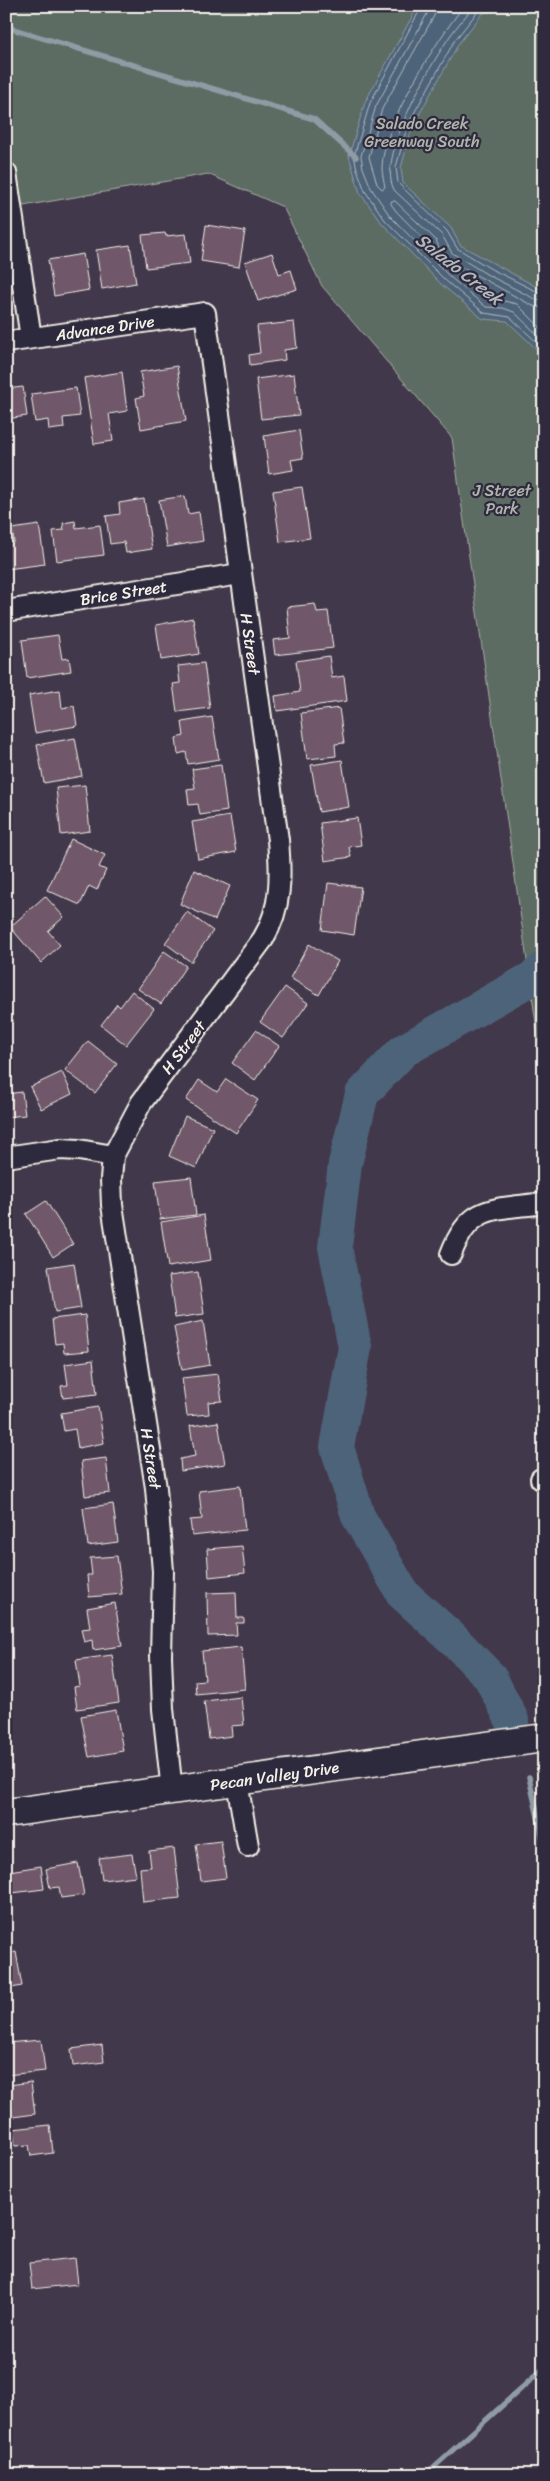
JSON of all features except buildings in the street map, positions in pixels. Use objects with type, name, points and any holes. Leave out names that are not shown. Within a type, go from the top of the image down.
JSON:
[{"type":"main road","name":"Pecan Valley Drive","points":[[6,1813],[544,1738]]},
{"type":"street","points":[[6,173],[31,338]]},
{"type":"street","name":"Advance Drive","points":[[6,342],[205,313]]},
{"type":"street","name":"H Street","points":[[172,1791],[163,1700],[161,1656],[163,1571],[156,1488],[112,1205],[113,1156],[141,1103],[263,939],[273,922],[279,896],[281,874],[278,840],[205,313]]},
{"type":"street","name":"Brice Street","points":[[6,611],[240,574]]},
{"type":"street","points":[[6,1157],[60,1149],[113,1156]]},
{"type":"street","points":[[450,1254],[458,1234],[474,1216],[544,1203]]},
{"type":"street","points":[[237,1782],[248,1846]]},
{"type":"green space","points":[[6,6],[544,6],[544,1079],[452,438],[322,286],[283,207],[208,174],[6,209]]},
{"type":"water","name":"Salado Creek","points":[[418,6],[513,6],[483,13],[459,43],[412,127],[401,168],[403,183],[451,228],[460,245],[544,291],[544,356],[507,321],[483,319],[442,285],[382,223],[360,193],[349,156],[365,102]]},
{"type":"waterway","points":[[6,27],[314,119],[356,157]]},
{"type":"waterway","points":[[512,1720],[490,1677],[453,1639],[403,1594],[358,1516],[337,1447],[355,1347],[335,1247],[345,1164],[362,1094],[403,1051],[534,977],[544,968]]},
{"type":"waterway","points":[[529,1777],[544,1844]]},
{"type":"waterway","points":[[425,2475],[544,2368]]},
{"type":"park label","name":"Salado Creek Greenway South","points":[[422,132]]},
{"type":"park label","name":"J Street Park","points":[[502,499]]}]
